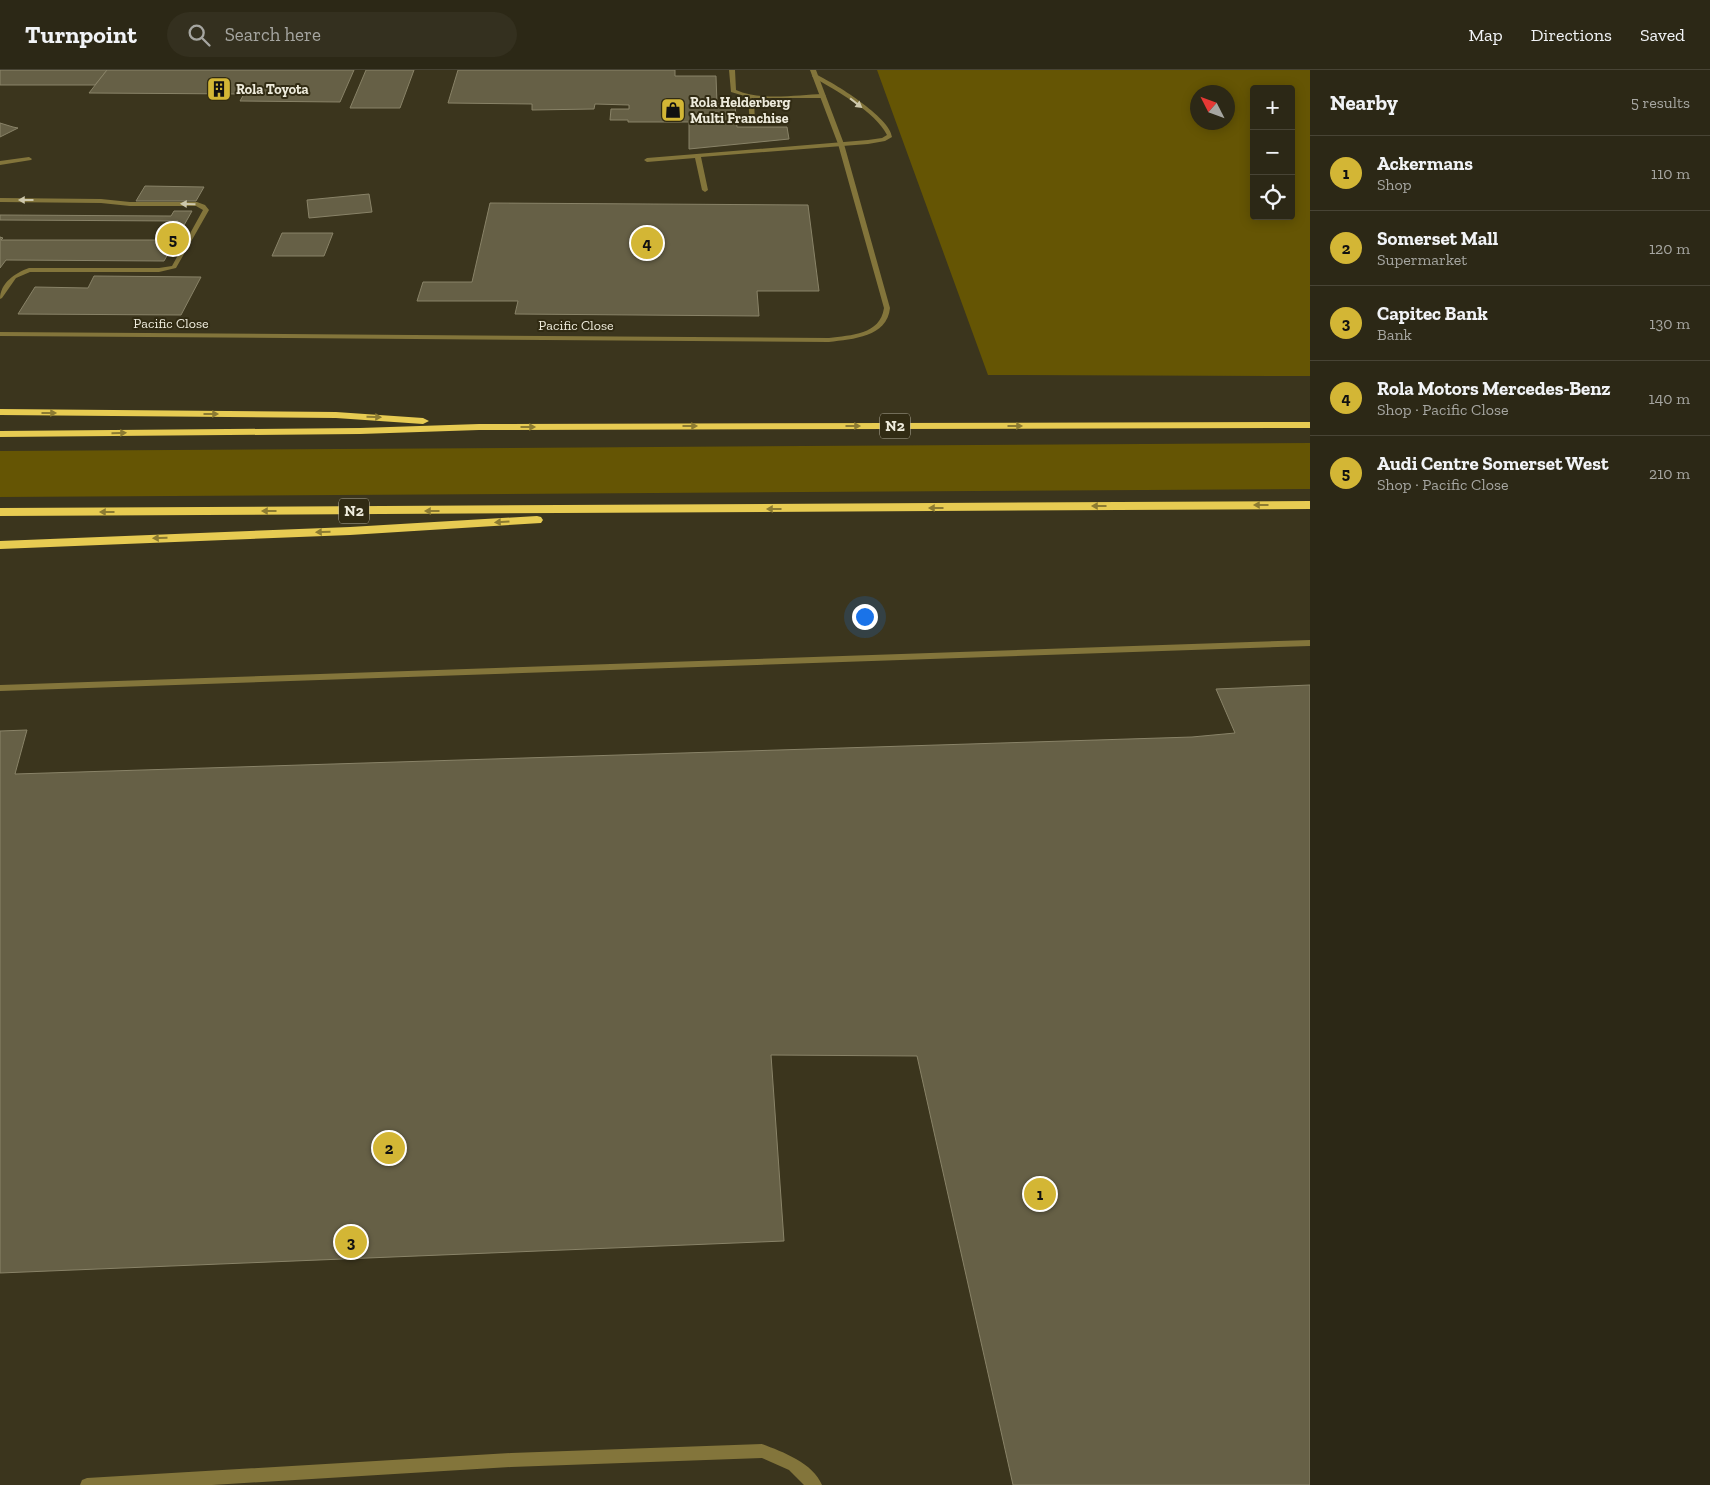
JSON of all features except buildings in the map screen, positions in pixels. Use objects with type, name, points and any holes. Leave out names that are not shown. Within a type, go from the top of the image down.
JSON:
[{"type":"highway","points":[[0,412],[336,415],[386,417],[479,427]]},
{"type":"highway","name":"N2","points":[[0,434],[360,431],[479,427],[1310,425]]},
{"type":"highway","name":"N2","points":[[0,512],[708,510],[1310,505]]},
{"type":"highway","points":[[0,545],[350,531],[708,510]]},
{"type":"street","points":[[732,70],[733,91],[739,94],[752,97],[823,96]]},
{"type":"street","points":[[647,160],[883,140],[890,136],[890,133],[853,100],[814,73]]},
{"type":"street","name":"Pacific Close","points":[[0,334],[819,340],[854,336],[882,324],[888,316],[887,308],[841,144],[814,73]]},
{"type":"street","points":[[752,97],[752,124]]},
{"type":"street","points":[[698,156],[705,190]]},
{"type":"street","points":[[0,163],[29,159]]},
{"type":"street","points":[[0,200],[101,200],[130,204],[203,206],[206,210],[176,265],[159,270],[30,270],[14,277],[0,297]]},
{"type":"street","points":[[0,688],[1310,643]]},
{"type":"street","points":[[88,1485],[511,1460],[762,1451],[794,1465],[815,1485]]},
{"type":"shaded area","points":[[877,70],[1310,70],[1310,376],[988,375]]},
{"type":"shaded area","points":[[1310,443],[1310,489],[0,497],[0,451]]},
{"type":"place","name":"Rola Toyota","points":[[219,89]]},
{"type":"place","name":"Rola Helderberg Multi Franchise","points":[[673,110]]},
{"type":"place","name":"Audi Centre Somerset West","points":[[173,239]]},
{"type":"place","name":"Rola Motors Mercedes-Benz","points":[[647,243]]},
{"type":"place","name":"Somerset Mall","points":[[389,1148]]},
{"type":"place","name":"Ackermans","points":[[1040,1194]]},
{"type":"place","name":"Capitec Bank","points":[[351,1242]]}]
